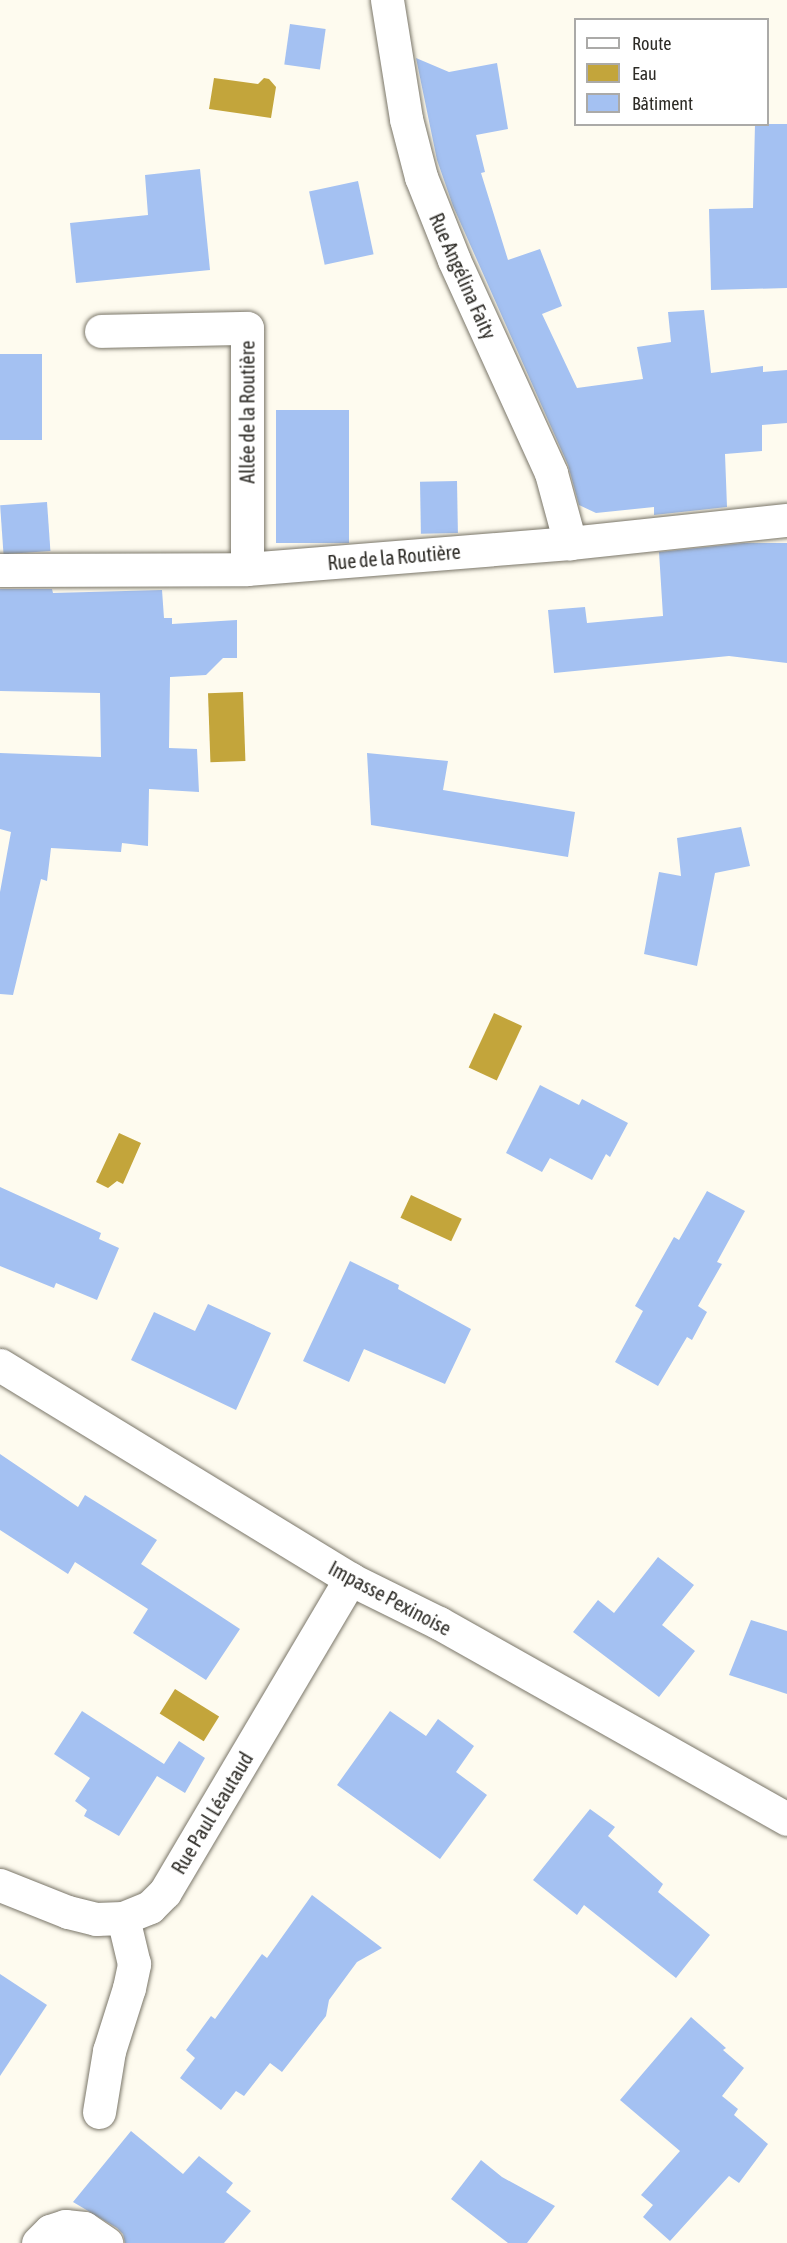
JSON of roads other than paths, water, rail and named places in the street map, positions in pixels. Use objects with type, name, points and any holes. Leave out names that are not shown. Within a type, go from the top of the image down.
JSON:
[{"type":"street","name":"Rue Angélina Faity","points":[[387,0],[406,119],[421,177],[454,260],[551,472],[570,543]]},
{"type":"street","name":"Allée de la Routière","points":[[101,331],[247,328],[247,569]]},
{"type":"street","name":"Rue de la Routière","points":[[0,570],[247,569],[570,543],[787,520]]},
{"type":"street","name":"Impasse Pexinoise","points":[[0,1365],[350,1579],[439,1623],[787,1819]]},
{"type":"street","name":"Rue Paul Léautaud","points":[[0,1885],[68,1912],[96,1919],[123,1918],[150,1907],[165,1892],[350,1579]]},
{"type":"street","points":[[99,2112],[109,2051],[129,1988],[134,1964],[123,1918]]},
{"type":"street","points":[[38,2243],[50,2231],[65,2226],[84,2228],[106,2243]]},
{"type":"water","points":[[214,78],[258,84],[264,78],[269,79],[276,87],[271,118],[209,109]]},
{"type":"water","points":[[243,692],[245,761],[210,762],[208,693]]},
{"type":"water","points":[[494,1013],[522,1026],[497,1080],[469,1067]]},
{"type":"water","points":[[119,1133],[141,1143],[123,1184],[117,1181],[108,1188],[96,1182]]},
{"type":"water","points":[[411,1195],[462,1219],[451,1241],[400,1218]]},
{"type":"water","points":[[175,1689],[219,1717],[204,1741],[160,1714]]}]
